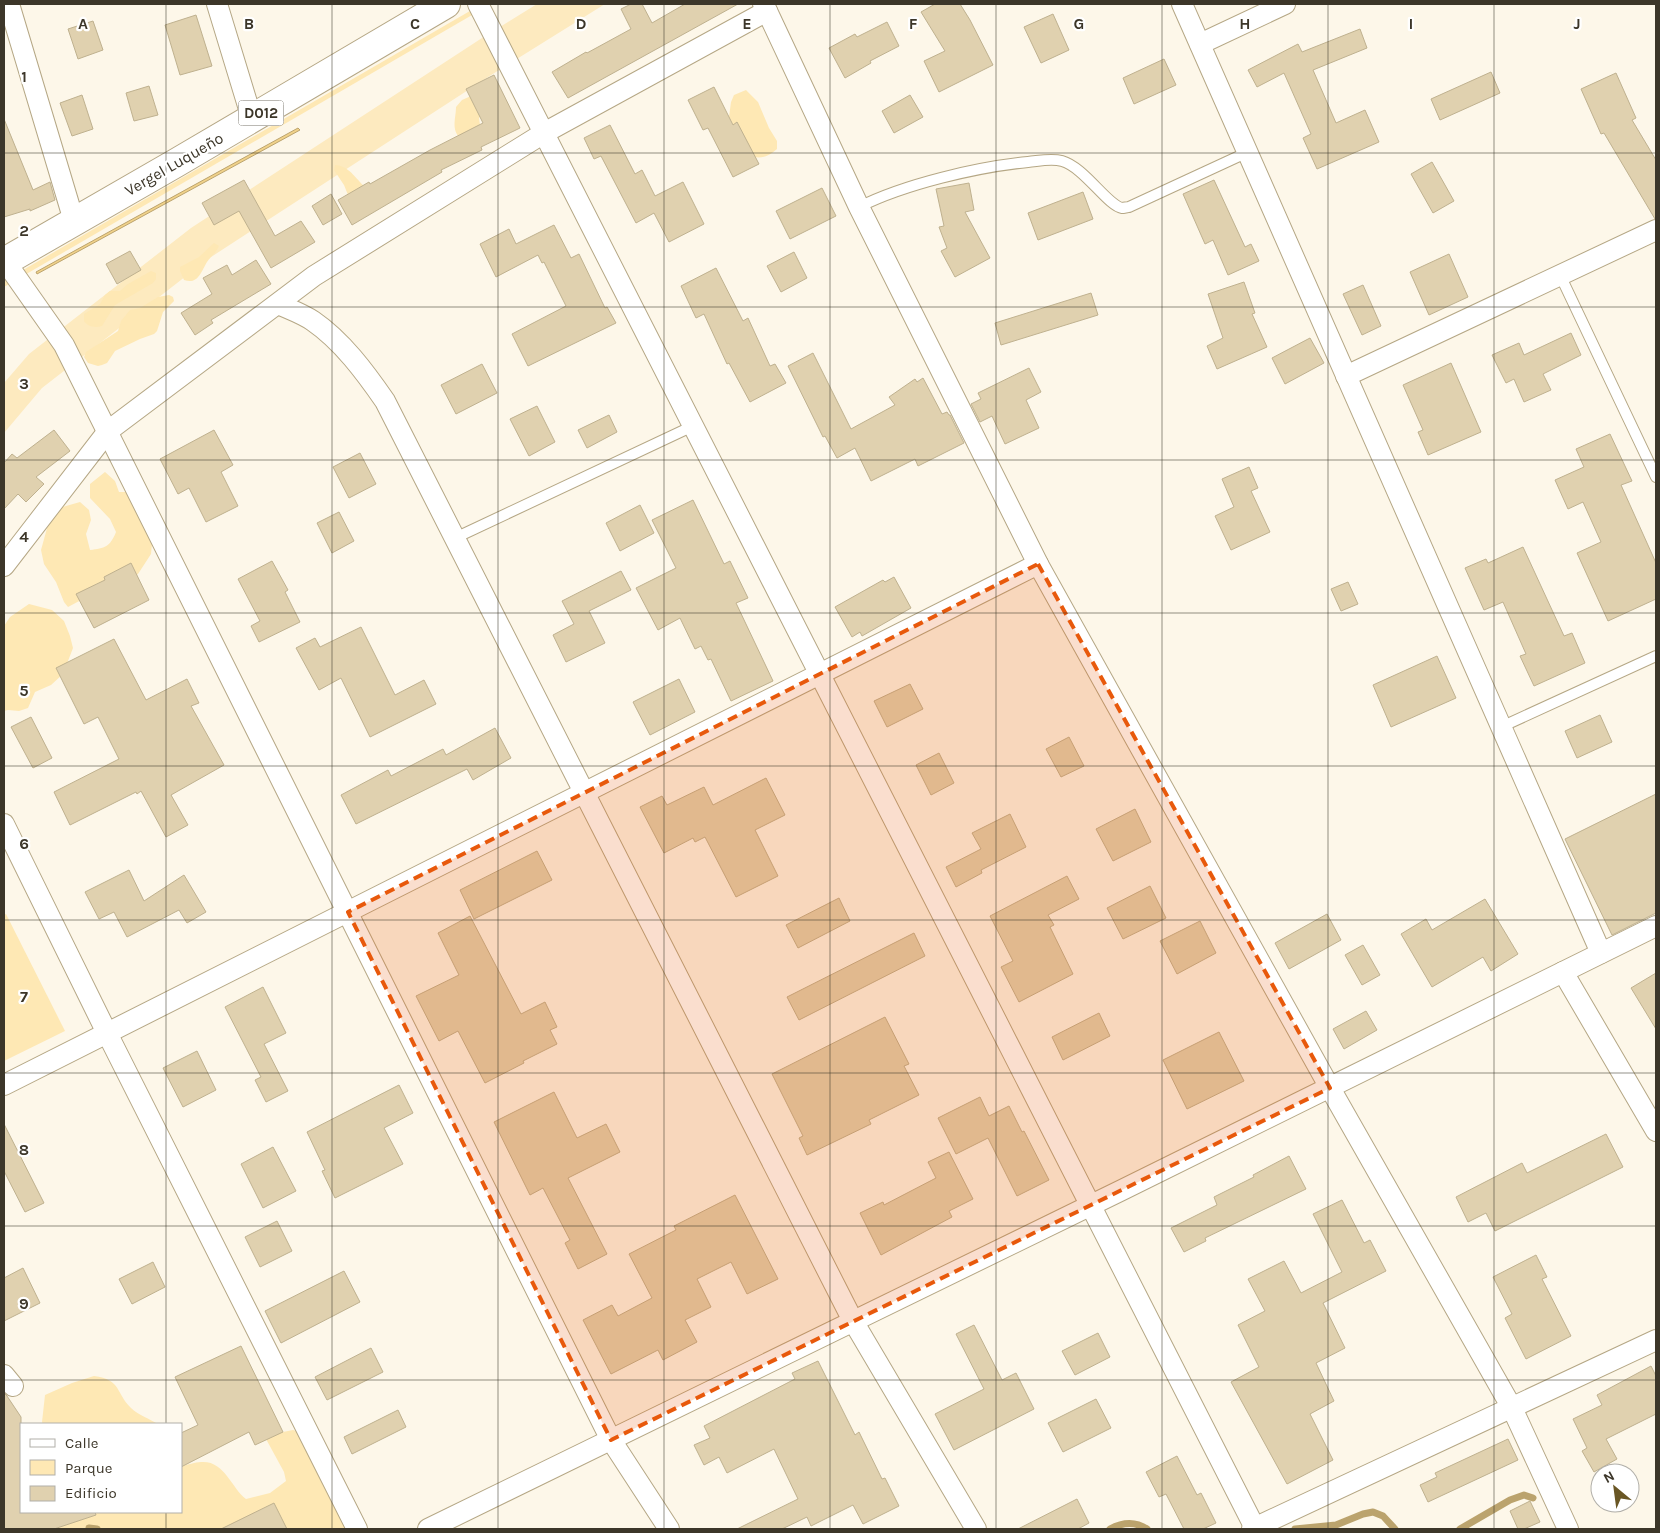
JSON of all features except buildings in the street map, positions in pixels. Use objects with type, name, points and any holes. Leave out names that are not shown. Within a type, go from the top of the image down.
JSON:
[{"type":"main road","name":"Vergel Luqueño","points":[[4,262],[252,119],[446,4]]},
{"type":"street","points":[[9,4],[74,222]]},
{"type":"street","points":[[217,4],[252,119]]},
{"type":"street","points":[[478,4],[1253,1529],[1656,1340]]},
{"type":"street","points":[[1182,4],[1601,953]]},
{"type":"street","points":[[1200,44],[1286,4]]},
{"type":"street","points":[[4,566],[108,432],[314,276],[544,133],[765,7],[859,207],[1038,564],[1330,1088],[1512,1408],[1568,1529]]},
{"type":"street","points":[[1346,376],[1656,230]]},
{"type":"street","points":[[4,262],[64,345],[612,1440],[669,1529]]},
{"type":"street","points":[[278,304],[312,320],[334,338],[368,376],[385,401],[854,1322],[976,1529]]},
{"type":"street","points":[[4,1085],[1038,564]]},
{"type":"street","points":[[4,824],[106,1034],[357,1529]]},
{"type":"street","points":[[428,1529],[854,1322],[1656,926]]},
{"type":"street","points":[[1563,972],[1656,1131]]},
{"type":"lane","points":[[859,207],[874,199],[908,188],[971,171],[1015,163],[1047,160],[1063,161],[1073,166],[1085,175],[1113,204],[1121,208],[1130,207],[1248,152]]},
{"type":"lane","points":[[1560,275],[1656,477]]},
{"type":"lane","points":[[455,538],[693,426]]},
{"type":"lane","points":[[1501,727],[1656,656]]},
{"type":"highlighted area","points":[[1038,564],[1330,1088],[611,1440],[348,912]]},
{"type":"shaded area","points":[[537,4],[605,4],[499,70],[208,259],[42,388],[4,433],[4,383],[29,354],[191,228]]},
{"type":"shaded area","points":[[298,128],[300,130],[37,274],[36,272]]},
{"type":"green space","points":[[482,4],[491,4],[4,287],[4,281]]},
{"type":"green space","points":[[746,90],[758,102],[777,141],[777,149],[764,157],[748,155],[729,117],[734,95]]},
{"type":"green space","points":[[471,96],[482,114],[479,118],[481,132],[460,138],[455,127],[456,107],[462,100]]},
{"type":"green space","points":[[335,165],[345,168],[368,189],[348,195],[334,170]]},
{"type":"green space","points":[[214,243],[219,246],[198,277],[193,281],[184,280],[180,267],[199,257]]},
{"type":"green space","points":[[151,271],[156,273],[156,279],[153,283],[115,305],[102,326],[92,327],[84,321],[84,314],[100,304],[105,295],[110,291],[120,291],[128,284]]},
{"type":"green space","points":[[169,295],[173,297],[174,301],[163,312],[157,331],[154,334],[115,351],[107,363],[98,366],[88,363],[84,357],[86,352],[118,331],[121,321],[130,310],[140,308],[158,297]]},
{"type":"green space","points":[[105,472],[115,481],[119,492],[130,492],[153,533],[151,554],[138,574],[126,582],[96,584],[83,599],[68,607],[56,582],[44,564],[41,550],[49,521],[59,508],[80,502],[89,510],[91,520],[86,534],[90,550],[103,547],[112,541],[116,532],[110,519],[90,498],[90,484]]},
{"type":"green space","points":[[29,604],[52,610],[64,621],[73,648],[63,674],[51,685],[35,692],[28,708],[19,711],[4,711],[4,626],[10,617]]},
{"type":"green space","points":[[6,914],[65,1031],[4,1061],[4,915]]},
{"type":"green space","points":[[94,1376],[109,1380],[131,1408],[156,1423],[42,1423],[45,1395]]},
{"type":"green space","points":[[293,1430],[312,1436],[356,1529],[4,1529],[4,1487],[20,1490],[20,1513],[182,1513],[182,1466],[201,1462],[216,1465],[246,1499],[270,1493],[286,1481],[284,1472],[266,1439],[273,1433]]},
{"type":"waterway","points":[[1460,1529],[1510,1500],[1524,1495],[1533,1498]]},
{"type":"waterway","points":[[1295,1529],[1336,1525],[1373,1512],[1383,1516],[1395,1529]]},
{"type":"waterway","points":[[1110,1529],[1129,1523],[1147,1529]]},
{"type":"waterway","points":[[89,1528],[97,1529]]}]
